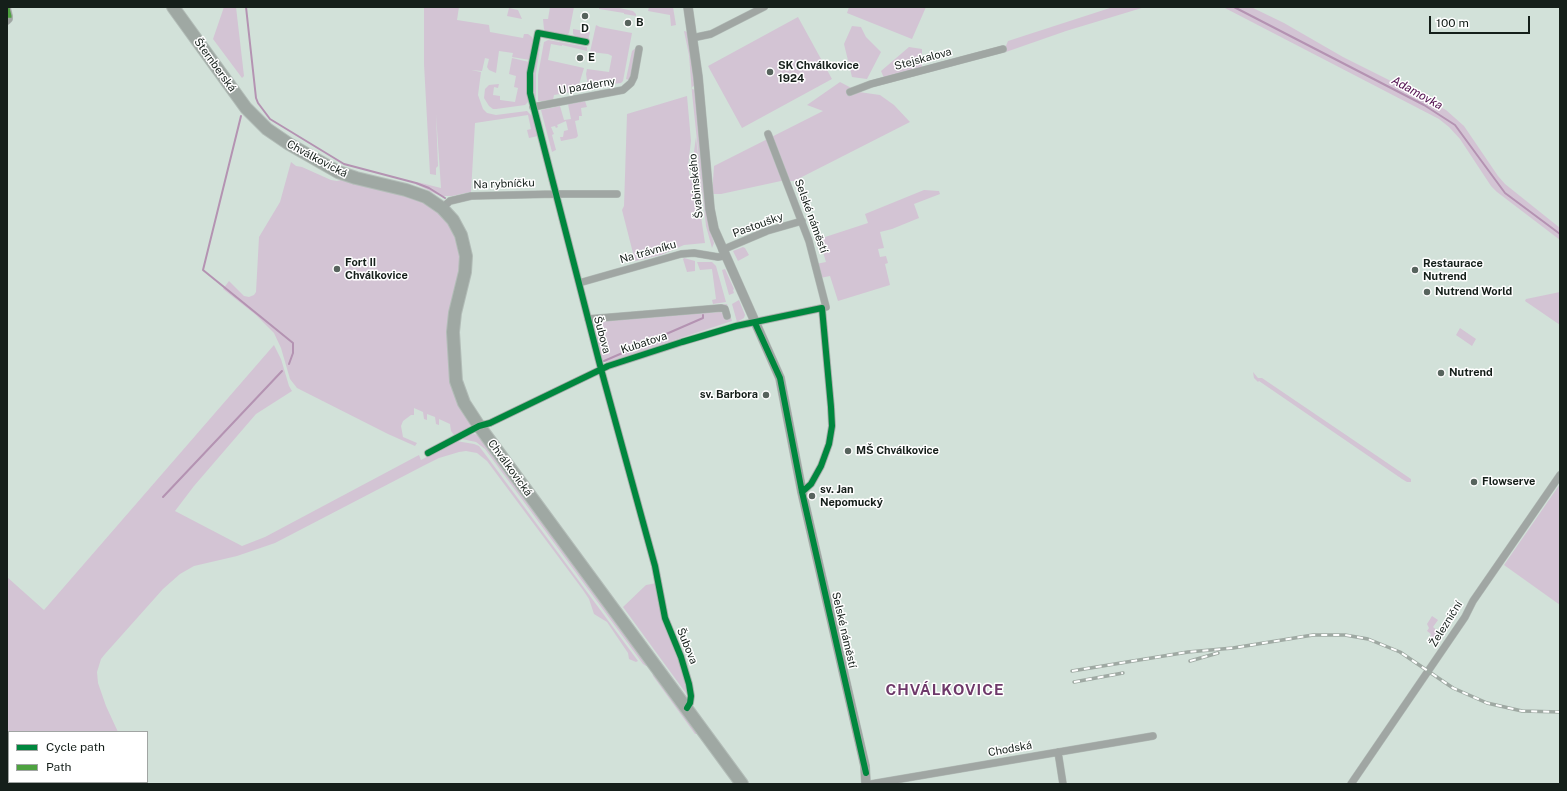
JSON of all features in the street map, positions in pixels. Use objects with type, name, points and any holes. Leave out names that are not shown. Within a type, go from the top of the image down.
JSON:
[{"type":"main road","name":"Šternberská","points":[[173,7],[244,105],[259,123]]},
{"type":"main road","name":"Chválkovická","points":[[259,123],[285,142],[338,172],[418,193],[434,201],[457,225],[465,248],[465,272],[454,322],[455,371],[462,399],[479,426],[742,784]]},
{"type":"street","name":"Švabinského","points":[[688,7],[698,77],[710,208],[714,229],[723,253],[755,323]]},
{"type":"street","points":[[692,38],[711,34],[764,7]]},
{"type":"street","points":[[7,8],[9,19],[7,21]]},
{"type":"street","name":"Šubova","points":[[586,42],[538,33],[530,78],[530,93],[588,320],[655,566],[665,618],[690,684],[691,696],[690,703],[687,708]]},
{"type":"street","name":"U pazderny","points":[[533,107],[623,90],[631,83],[634,77],[639,49]]},
{"type":"street","name":"Stejskalova","points":[[850,92],[871,84],[1003,49]]},
{"type":"street","name":"Selské náměstí","points":[[768,134],[810,241],[824,307],[832,426],[829,444],[821,466],[811,484],[802,492]]},
{"type":"street","name":"Na rybníčku","points":[[442,208],[450,201],[466,197],[556,194],[617,194]]},
{"type":"street","name":"Pastoušky","points":[[723,253],[767,231],[802,221]]},
{"type":"street","name":"Na trávníku","points":[[579,283],[689,252],[718,257],[723,253]]},
{"type":"street","name":"Kubatova","points":[[428,453],[479,426],[490,423],[601,369],[736,326],[824,307]]},
{"type":"street","points":[[588,320],[721,308],[725,309],[727,316]]},
{"type":"street","name":"Selské náměstí","points":[[755,323],[780,378],[802,492],[864,763],[866,784]]},
{"type":"street","name":"Železniční","points":[[1350,784],[1465,617],[1473,601],[1560,475]]},
{"type":"street","name":"Chodská","points":[[871,784],[1153,736]]},
{"type":"street","points":[[1058,752],[1063,784]]},
{"type":"shaded area","points":[[224,7],[236,7],[244,76],[242,78],[213,39]]},
{"type":"shaded area","points":[[424,7],[459,7],[457,20],[489,25],[490,32],[523,38],[524,34],[528,34],[533,40],[530,60],[512,57],[513,53],[499,51],[496,73],[489,70],[487,67],[489,59],[485,58],[482,71],[471,70],[481,72],[478,95],[483,109],[487,113],[496,115],[527,111],[533,117],[538,136],[529,138],[527,130],[531,129],[528,115],[475,123],[471,192],[452,196],[436,194],[416,184],[417,182],[441,188],[436,114],[438,166],[436,168],[436,175],[430,174],[424,64]]},
{"type":"shaded area","points":[[550,7],[574,7],[569,33],[566,36],[545,31],[543,19],[548,19]]},
{"type":"shaded area","points":[[599,7],[615,7],[633,11],[636,16],[599,9]]},
{"type":"shaded area","points":[[649,7],[673,7],[676,25],[671,26],[670,15],[648,11]]},
{"type":"shaded area","points":[[849,7],[926,7],[912,39],[847,13]]},
{"type":"shaded area","points":[[1113,7],[1145,7],[1066,31],[1003,53],[1008,41]]},
{"type":"shaded area","points":[[1223,7],[1251,7],[1284,23],[1343,57],[1446,110],[1464,126],[1505,184],[1560,228],[1560,240],[1491,186],[1460,139],[1439,119]]},
{"type":"shaded area","points":[[509,8],[518,10],[522,19],[507,16]]},
{"type":"shaded area","name":"SK Chválkovice 1924","points":[[798,17],[832,79],[742,128],[708,66]]},
{"type":"shaded area","points":[[596,25],[632,33],[623,81],[621,83],[591,87],[588,86],[586,74],[587,69],[609,72],[612,56],[608,54],[590,52]]},
{"type":"shaded area","points":[[852,26],[861,27],[866,37],[881,52],[867,79],[852,77],[844,44]]},
{"type":"shaded area","points":[[573,29],[590,32],[588,41],[576,37],[573,34]]},
{"type":"shaded area","points":[[684,31],[688,32],[696,85],[692,87],[692,89],[696,90],[710,229],[714,243],[712,248],[706,226],[692,93],[689,55]]},
{"type":"shaded area","points":[[548,40],[587,47],[587,51],[551,44],[548,60],[584,68],[577,91],[554,95],[553,100],[538,101],[538,75],[544,42]]},
{"type":"shaded area","points":[[541,41],[536,73],[536,99],[533,90],[534,71]]},
{"type":"shaded area","points":[[637,47],[631,79],[629,80],[626,79],[632,51]]},
{"type":"shaded area","points":[[909,47],[922,49],[922,67],[884,78],[881,71]]},
{"type":"shaded area","points":[[512,58],[529,62],[528,102],[525,105],[493,109],[484,98],[485,89],[489,85],[499,84],[498,88],[494,87],[493,95],[500,96],[500,100],[515,102],[518,88],[514,87],[516,76],[509,74]]},
{"type":"shaded area","points":[[840,82],[859,92],[880,95],[894,105],[910,122],[794,181],[781,181],[721,194],[712,194],[714,166],[823,111],[807,105]]},
{"type":"shaded area","points":[[687,96],[691,141],[688,166],[690,177],[697,191],[705,243],[684,245],[661,255],[635,261],[622,210],[624,206],[627,114]]},
{"type":"shaded area","points":[[585,101],[587,107],[581,108],[582,116],[579,116],[579,120],[575,121],[578,136],[576,138],[561,141],[560,137],[563,137],[564,131],[568,130],[566,121],[557,125],[558,127],[556,128],[555,126],[551,127],[554,134],[552,135],[556,150],[552,152],[541,110],[560,106],[564,120],[571,119],[568,104]]},
{"type":"shaded area","points":[[696,137],[702,194],[694,172],[696,166],[692,166]]},
{"type":"shaded area","points":[[291,162],[296,166],[302,167],[331,180],[337,181],[345,179],[420,199],[445,217],[456,235],[462,263],[450,322],[471,423],[469,429],[454,435],[451,431],[450,424],[439,419],[439,425],[436,424],[435,417],[427,414],[427,420],[424,419],[423,412],[414,408],[414,415],[411,415],[403,421],[401,426],[403,437],[417,443],[415,446],[297,388],[290,379],[281,348],[274,333],[256,315],[223,289],[229,281],[244,296],[249,297],[254,295],[256,292],[259,237],[280,202]]},
{"type":"shaded area","points":[[924,190],[939,191],[940,194],[914,204],[919,218],[892,229],[880,232],[884,248],[878,249],[880,257],[886,256],[888,263],[885,264],[890,285],[838,301],[830,276],[820,278],[816,264],[826,262],[819,239],[868,223],[865,214]]},
{"type":"shaded area","points":[[743,247],[749,255],[738,261],[733,251]]},
{"type":"shaded area","points":[[684,258],[695,261],[695,271],[687,272]]},
{"type":"shaded area","points":[[697,262],[712,262],[716,266],[726,302],[713,304],[712,300],[716,299],[712,269],[700,270]]},
{"type":"shaded area","points":[[725,269],[734,289],[734,293],[729,295],[722,270]]},
{"type":"shaded area","points":[[1560,292],[1560,325],[1525,301],[1526,299]]},
{"type":"shaded area","points":[[739,300],[745,315],[744,318],[737,322],[732,304]]},
{"type":"shaded area","points":[[727,304],[732,321],[611,361],[606,362],[601,359],[594,329],[594,325],[598,320],[720,312],[729,316],[726,306],[711,306]]},
{"type":"shaded area","points":[[1460,328],[1476,339],[1472,346],[1456,335]]},
{"type":"shaded area","points":[[274,345],[281,359],[289,386],[292,391],[256,414],[194,486],[175,511],[242,546],[265,537],[419,455],[421,460],[456,441],[474,444],[479,446],[638,661],[636,662],[629,659],[628,653],[607,622],[594,614],[589,599],[583,590],[487,461],[477,453],[466,451],[439,458],[275,543],[237,556],[194,566],[180,574],[163,589],[101,659],[97,672],[98,683],[106,706],[118,731],[8,731],[8,783],[141,784],[7,784],[7,577],[44,610]]},
{"type":"shaded area","points":[[1253,372],[1258,378],[1262,378],[1411,479],[1411,482],[1407,482],[1402,479],[1259,381],[1258,382],[1254,378]]},
{"type":"shaded area","points":[[475,434],[479,436],[649,665],[646,666],[643,664],[485,449],[476,442],[462,439],[468,435]]},
{"type":"shaded area","points":[[1560,484],[1560,605],[1504,565]]},
{"type":"shaded area","points":[[657,583],[662,619],[683,672],[688,696],[623,607],[646,585]]},
{"type":"shaded area","points":[[608,591],[687,697],[685,697],[607,593]]},
{"type":"shaded area","points":[[1432,616],[1438,620],[1433,627],[1439,632],[1434,640],[1430,637],[1431,634],[1427,631],[1429,628],[1427,624]]},
{"type":"shaded area","points":[[652,670],[699,734],[695,734],[653,676]]},
{"type":"waterway","points":[[246,7],[256,98],[270,119],[344,164],[416,183],[429,188],[445,198]]},
{"type":"waterway","name":"Adamovka","points":[[1234,7],[1424,105],[1455,125],[1505,193],[1560,234]]},
{"type":"waterway","points":[[241,116],[203,270],[293,343],[293,353],[289,364]]},
{"type":"waterway","points":[[604,361],[703,318],[703,315]]},
{"type":"waterway","points":[[163,497],[282,371]]},
{"type":"railway","points":[[1072,671],[1188,652],[1233,648],[1313,635],[1345,635],[1368,639],[1400,652],[1453,688],[1487,703],[1522,711],[1560,712]]},
{"type":"railway","points":[[1190,661],[1218,653]]},
{"type":"railway","points":[[1074,682],[1123,673]]},
{"type":"marked path","points":[[7,8],[9,16],[7,21]]},
{"type":"cycle path","points":[[586,42],[538,33],[530,73],[530,93],[601,369],[655,566],[665,618],[681,657],[689,684],[691,696],[690,703],[687,708]]},
{"type":"cycle path","points":[[428,453],[479,426],[490,423],[608,366],[736,326],[822,308],[832,426],[829,444],[821,466],[811,484],[802,492]]},
{"type":"cycle path","points":[[755,323],[780,378],[802,492],[866,773]]},
{"type":"place","name":"D","points":[[585,16]]},
{"type":"place","name":"B","points":[[628,23]]},
{"type":"place","name":"E","points":[[580,58]]},
{"type":"place","name":"SK Chválkovice 1924","points":[[770,72]]},
{"type":"place","name":"Fort II Chválkovice","points":[[337,269]]},
{"type":"place","name":"Restaurace Nutrend","points":[[1415,270]]},
{"type":"place","name":"Nutrend World","points":[[1427,292]]},
{"type":"place","name":"Nutrend","points":[[1441,373]]},
{"type":"place","name":"sv. Barbora","points":[[766,395]]},
{"type":"place","name":"MŠ Chválkovice","points":[[848,451]]},
{"type":"place","name":"Flowserve","points":[[1474,482]]},
{"type":"place","name":"sv. Jan Nepomucký","points":[[812,496]]},
{"type":"district","name":"CHVÁLKOVICE","points":[[945,690]]}]
